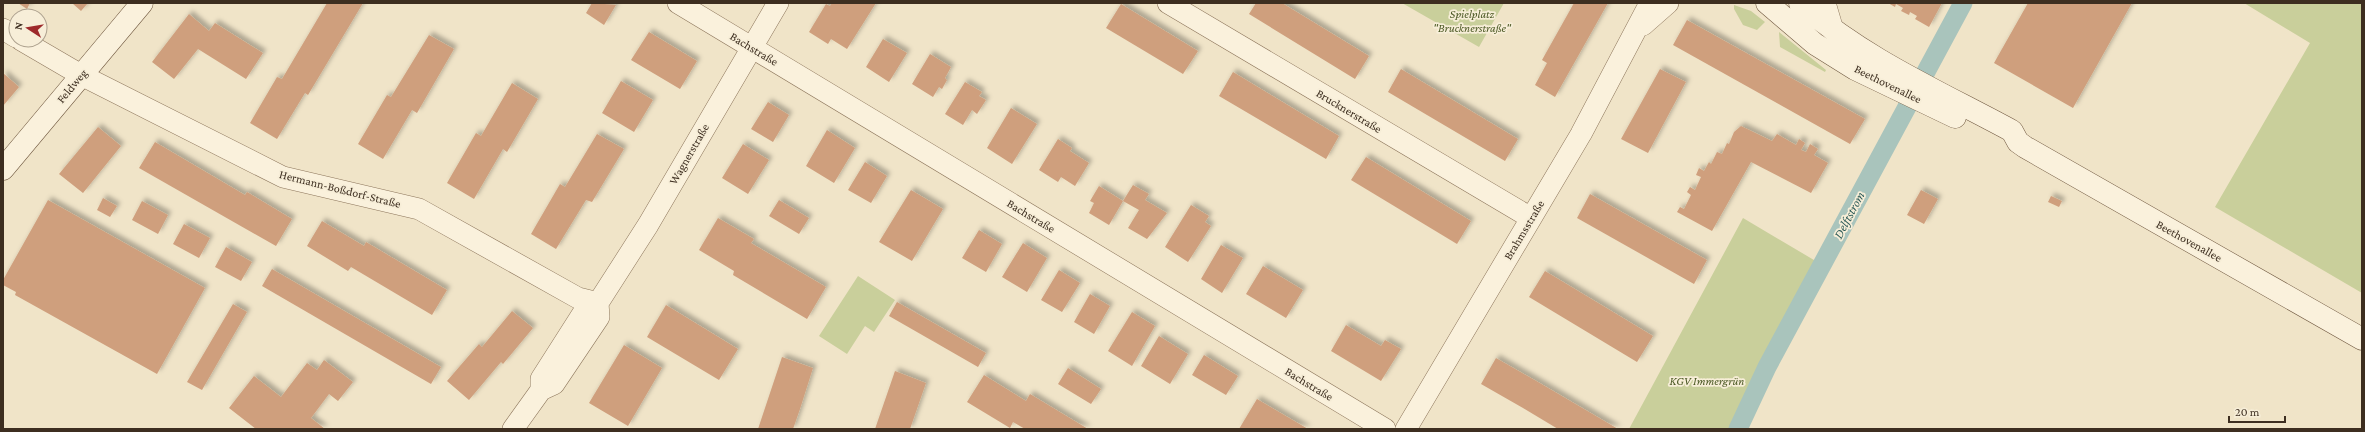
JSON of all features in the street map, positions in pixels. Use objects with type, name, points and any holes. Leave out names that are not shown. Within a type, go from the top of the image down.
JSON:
[{"type":"street","name":"Feldweg","points":[[3,170],[142,3]]},
{"type":"street","name":"Bachstraße","points":[[678,3],[1385,429]]},
{"type":"street","name":"Wagnerstraße","points":[[513,429],[541,390],[541,379],[585,310],[598,303],[648,226],[778,3]]},
{"type":"street","name":"Brucknerstraße","points":[[1168,3],[1531,218]]},
{"type":"street","name":"Brahmsstraße","points":[[1406,429],[1581,134],[1638,29],[1650,3]]},
{"type":"street","name":"Brahmsstraße","points":[[1638,29],[1668,3]]},
{"type":"street","name":"Beethovenallee","points":[[1767,3],[1815,44],[1855,69],[1900,81],[1935,99],[2012,131],[2018,142],[2102,193],[2362,339]]},
{"type":"street","name":"Beethovenallee","points":[[1800,3],[1833,30],[1869,54],[1900,81]]},
{"type":"street","points":[[1825,3],[1833,30]]},
{"type":"street","name":"Hermann-Boßdorf-Straße","points":[[35,48],[81,75],[283,177],[419,209],[578,298],[598,303]]},
{"type":"green space","name":"Spielplatz \"Brucknerstraße\"","points":[[1402,3],[1504,3],[1479,47]]},
{"type":"green space","points":[[2244,3],[2362,3],[2362,293],[2215,207],[2310,43]]},
{"type":"green space","points":[[1734,5],[1751,11],[1765,22],[1757,30],[1743,25],[1734,9]]},
{"type":"green space","points":[[1779,32],[1826,70],[1825,72],[1780,47]]},
{"type":"green space","name":"KGV Immergrün","points":[[1743,218],[1819,263],[1733,429],[1629,429]]},
{"type":"green space","points":[[858,276],[895,300],[874,332],[865,326],[847,354],[819,336]]},
{"type":"building","points":[[18,3],[30,3],[28,8]]},
{"type":"building","points":[[72,3],[88,3],[81,11]]},
{"type":"building","points":[[327,3],[363,3],[308,95],[305,93],[277,139],[250,123],[277,77],[282,79]]},
{"type":"building","points":[[592,3],[616,5],[604,25],[586,13]]},
{"type":"building","points":[[832,3],[876,3],[847,49],[831,39],[828,44],[809,32],[826,4],[830,6]]},
{"type":"building","points":[[1256,3],[1282,3],[1369,56],[1355,79],[1249,14]]},
{"type":"building","points":[[1574,3],[1608,3],[1555,97],[1535,85],[1547,63],[1542,60]]},
{"type":"building","points":[[1888,3],[1942,3],[1929,27],[1915,19],[1917,16],[1910,12],[1909,15],[1901,11],[1903,8],[1896,4],[1895,7]]},
{"type":"building","points":[[2028,3],[2132,3],[2073,108],[1994,63]]},
{"type":"building","points":[[1121,4],[1198,51],[1183,74],[1106,28]]},
{"type":"building","points":[[189,14],[209,31],[215,23],[263,53],[246,79],[198,49],[174,79],[152,62]]},
{"type":"building","points":[[1687,20],[1865,119],[1850,144],[1673,45]]},
{"type":"building","points":[[649,32],[697,61],[680,89],[631,60]]},
{"type":"building","points":[[429,35],[454,49],[417,113],[412,110],[383,159],[358,144],[387,95],[391,97]]},
{"type":"building","points":[[883,39],[907,53],[889,82],[866,67]]},
{"type":"building","points":[[930,54],[951,67],[945,78],[947,80],[942,89],[939,87],[933,97],[912,84]]},
{"type":"building","points":[[1401,69],[1518,139],[1505,161],[1388,92]]},
{"type":"building","points":[[1660,69],[1686,82],[1648,153],[1621,139]]},
{"type":"building","points":[[1233,72],[1339,136],[1326,159],[1219,96]]},
{"type":"building","points":[[3,73],[19,87],[3,106]]},
{"type":"building","points":[[621,81],[653,100],[634,132],[602,113]]},
{"type":"building","points":[[965,82],[982,92],[979,96],[986,100],[977,114],[972,110],[963,125],[945,114]]},
{"type":"building","points":[[512,83],[538,99],[507,152],[503,149],[474,199],[447,183],[476,133],[481,136]]},
{"type":"building","points":[[768,102],[789,115],[773,142],[751,129]]},
{"type":"building","points":[[1011,108],[1037,124],[1012,164],[987,148]]},
{"type":"building","points":[[1741,126],[1772,141],[1777,134],[1796,145],[1799,139],[1805,143],[1801,150],[1806,152],[1810,144],[1818,149],[1814,155],[1828,163],[1811,193],[1751,162],[1712,231],[1677,212],[1680,207],[1684,209],[1691,195],[1687,192],[1690,187],[1695,190],[1701,177],[1696,175],[1699,168],[1704,171],[1709,162],[1711,164],[1717,152],[1722,154],[1727,143],[1729,144],[1734,132]]},
{"type":"building","points":[[98,127],[121,146],[83,193],[59,174]]},
{"type":"building","points":[[827,130],[855,148],[834,183],[806,166]]},
{"type":"building","points":[[597,134],[624,149],[592,202],[586,200],[556,249],[531,234],[560,184],[565,187]]},
{"type":"building","points":[[1058,139],[1072,148],[1070,151],[1089,163],[1075,186],[1061,177],[1058,182],[1039,170]]},
{"type":"building","points":[[155,142],[245,195],[247,192],[292,219],[276,246],[139,168]]},
{"type":"building","points":[[743,144],[769,160],[748,194],[722,178]]},
{"type":"building","points":[[1366,157],[1471,221],[1457,244],[1351,180]]},
{"type":"building","points":[[865,162],[887,176],[871,203],[848,190]]},
{"type":"building","points":[[1133,185],[1149,194],[1145,200],[1167,213],[1147,239],[1128,228],[1139,210],[1123,201]]},
{"type":"building","points":[[1099,186],[1123,201],[1109,225],[1089,213],[1094,203],[1090,201]]},
{"type":"building","points":[[911,190],[943,209],[912,261],[879,242]]},
{"type":"building","points":[[1921,190],[1938,199],[1924,224],[1907,215]]},
{"type":"building","points":[[1590,194],[1707,260],[1694,284],[1577,218]]},
{"type":"building","points":[[2051,196],[2062,201],[2059,207],[2048,202]]},
{"type":"building","points":[[103,198],[117,206],[110,217],[97,210]]},
{"type":"building","points":[[48,200],[205,288],[157,374],[15,295],[16,292],[3,285],[3,280]]},
{"type":"building","points":[[779,200],[809,218],[799,234],[769,216]]},
{"type":"building","points":[[142,201],[168,215],[158,234],[132,220]]},
{"type":"building","points":[[1191,205],[1209,216],[1205,222],[1211,226],[1188,262],[1165,247]]},
{"type":"building","points":[[718,218],[754,239],[751,243],[826,287],[807,319],[733,275],[734,271],[699,250]]},
{"type":"building","points":[[322,221],[364,246],[366,242],[447,290],[432,315],[351,267],[348,271],[307,246]]},
{"type":"building","points":[[184,224],[210,238],[199,258],[173,244]]},
{"type":"building","points":[[979,230],[1002,244],[986,272],[962,258]]},
{"type":"building","points":[[1023,243],[1047,258],[1027,292],[1002,277]]},
{"type":"building","points":[[1221,245],[1243,258],[1222,293],[1201,279]]},
{"type":"building","points":[[226,247],[252,262],[241,281],[215,267]]},
{"type":"building","points":[[1263,266],[1303,290],[1286,318],[1246,294]]},
{"type":"building","points":[[272,269],[441,367],[431,384],[262,286]]},
{"type":"building","points":[[1059,270],[1080,283],[1062,312],[1041,300]]},
{"type":"building","points":[[1545,271],[1653,336],[1637,362],[1529,297]]},
{"type":"building","points":[[1090,294],[1110,306],[1094,334],[1074,322]]},
{"type":"building","points":[[897,302],[986,353],[978,367],[889,316]]},
{"type":"building","points":[[233,304],[247,312],[202,390],[187,382]]},
{"type":"building","points":[[666,305],[738,349],[719,380],[647,337]]},
{"type":"building","points":[[512,311],[533,328],[503,364],[501,362],[469,400],[447,381],[479,344],[482,347]]},
{"type":"building","points":[[1132,312],[1155,326],[1132,366],[1108,351]]},
{"type":"building","points":[[1346,325],[1381,346],[1385,340],[1401,349],[1381,381],[1331,351]]},
{"type":"building","points":[[1159,336],[1188,354],[1170,384],[1141,366]]},
{"type":"building","points":[[624,345],[662,368],[628,426],[589,403]]},
{"type":"building","points":[[1204,355],[1238,376],[1226,395],[1192,375]]},
{"type":"building","points":[[782,357],[813,368],[800,409],[793,429],[758,429]]},
{"type":"building","points":[[1496,358],[1618,429],[1558,429],[1481,384]]},
{"type":"building","points":[[324,360],[353,382],[338,401],[329,394],[311,418],[325,429],[256,429],[229,408],[254,376],[281,397],[307,363],[317,370]]},
{"type":"building","points":[[1068,368],[1101,389],[1091,404],[1058,384]]},
{"type":"building","points":[[895,371],[926,383],[910,429],[875,429]]},
{"type":"building","points":[[984,375],[1026,401],[1030,394],[1088,429],[1025,429],[1013,422],[1010,428],[967,402]]},
{"type":"building","points":[[1257,399],[1308,429],[1239,429]]},
{"type":"waterway","name":"Delftstrom","points":[[1738,429],[1767,367],[1963,3]]}]
